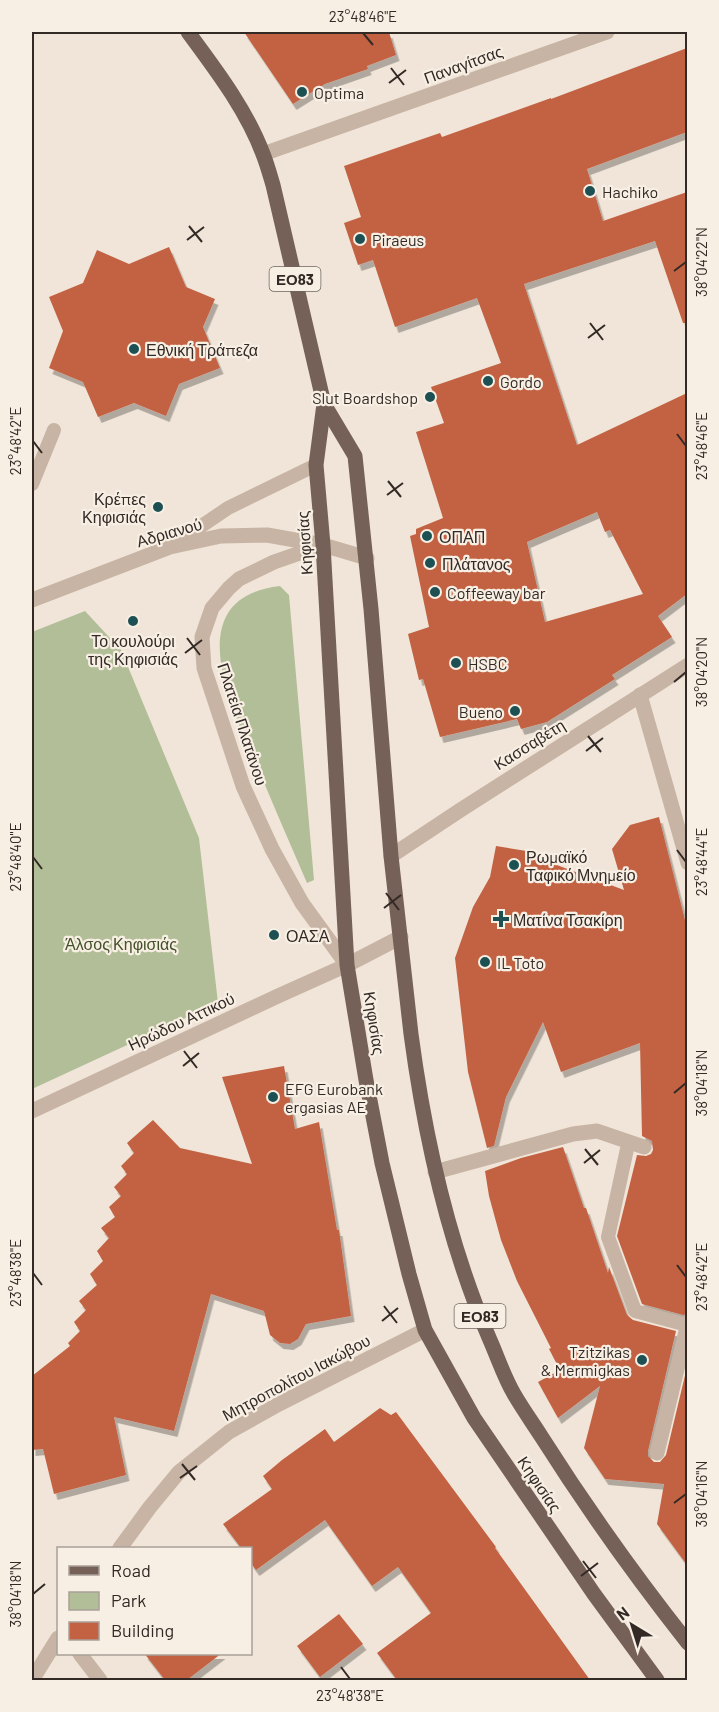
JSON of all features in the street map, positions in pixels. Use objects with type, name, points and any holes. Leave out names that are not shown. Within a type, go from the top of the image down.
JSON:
[{"type":"main road","name":"Κηφισίας","points":[[188,32],[225,84],[245,117],[263,154],[273,185],[324,404],[355,456],[367,558],[391,856],[415,1063],[435,1172],[455,1248],[483,1323],[513,1393],[564,1473],[632,1572],[687,1643]]},
{"type":"main road","name":"Κηφισίας","points":[[324,404],[316,465],[323,545],[347,965],[382,1163],[409,1274],[425,1330],[474,1418],[594,1594],[657,1680]]},
{"type":"street","name":"Παναγίτσας","points":[[263,154],[607,32]]},
{"type":"street","name":"Αδριανού","points":[[32,600],[170,547],[221,536],[267,535],[323,545]]},
{"type":"street","points":[[323,545],[367,558]]},
{"type":"street","name":"Πλατεία Πλατάνου","points":[[323,545],[274,562],[239,579],[212,608],[202,637],[204,668],[243,786],[266,838],[302,903],[347,965]]},
{"type":"street","name":"Κασσαβέτη","points":[[391,856],[687,665]]},
{"type":"street","points":[[640,695],[687,863]]},
{"type":"street","name":"Ηρώδου Αττικού","points":[[32,1111],[347,965],[400,937]]},
{"type":"street","points":[[435,1172],[573,1134],[597,1131],[644,1147]]},
{"type":"street","points":[[657,1453],[687,1324]]},
{"type":"street","name":"Μητροπολίτου Ιακώβου","points":[[121,1547],[179,1472],[229,1432],[425,1330]]},
{"type":"street","points":[[32,1680],[57,1640]]},
{"type":"street","points":[[81,1655],[100,1680]]},
{"type":"lane","points":[[32,484],[54,430]]},
{"type":"lane","points":[[170,547],[228,508],[316,465]]},
{"type":"lane","points":[[627,1149],[608,1237],[635,1311],[687,1324]]},
{"type":"green space","points":[[280,586],[289,595],[314,880],[307,883],[238,721],[227,692],[221,662],[220,635],[229,612],[248,595]]},
{"type":"green space","name":"Άλσος Κηφισιάς","points":[[85,611],[121,650],[199,838],[218,1003],[32,1089],[32,632]]},
{"type":"building","points":[[244,32],[389,32],[396,55],[367,66],[368,69],[325,84],[293,104]]},
{"type":"building","points":[[687,48],[687,132],[587,169],[603,221],[687,192],[687,323],[683,323],[655,241],[524,284],[577,445],[687,393],[687,594],[658,616],[672,637],[612,675],[615,679],[547,722],[521,729],[517,719],[440,737],[423,679],[419,680],[408,634],[429,627],[410,536],[416,534],[416,529],[443,518],[416,432],[444,423],[431,387],[501,363],[477,298],[395,327],[373,260],[358,265],[344,223],[361,217],[344,166],[440,133],[442,137]],"holes":[[[597,512],[605,532],[610,530],[643,594],[545,622],[527,542]]]},
{"type":"building","name":"Εθνική Τράπεζα","points":[[169,247],[186,287],[215,299],[203,327],[220,368],[179,384],[166,416],[134,403],[98,417],[83,382],[49,368],[63,331],[49,297],[83,283],[97,250],[129,264]]},
{"type":"building","points":[[659,817],[687,928],[687,1314],[683,1315],[642,1304],[617,1236],[637,1155],[646,1156],[653,1150],[652,1141],[642,1136],[640,1043],[561,1072],[543,1022],[506,1097],[494,1146],[487,1148],[468,1072],[455,958],[473,907],[490,877],[496,846],[539,853],[538,858],[624,890],[612,849],[630,825]]},
{"type":"building","points":[[284,1066],[295,1129],[319,1122],[337,1230],[339,1230],[351,1316],[306,1324],[298,1339],[290,1344],[280,1343],[270,1335],[264,1311],[211,1294],[174,1431],[114,1417],[126,1475],[54,1494],[43,1449],[32,1450],[32,1376],[70,1346],[68,1343],[80,1331],[74,1322],[86,1310],[79,1301],[97,1285],[90,1274],[103,1261],[97,1251],[109,1238],[101,1228],[115,1217],[109,1207],[121,1196],[114,1187],[127,1174],[121,1166],[134,1153],[127,1143],[153,1120],[180,1148],[252,1164],[222,1077]]},
{"type":"building","points":[[563,1147],[608,1273],[609,1267],[627,1315],[633,1320],[676,1331],[648,1451],[648,1456],[654,1462],[660,1462],[666,1455],[687,1367],[687,1565],[657,1524],[664,1484],[605,1479],[584,1448],[600,1386],[558,1418],[538,1382],[560,1370],[517,1281],[501,1240],[485,1171],[521,1158]]},
{"type":"building","points":[[380,1408],[391,1415],[396,1412],[496,1547],[590,1680],[397,1680],[377,1653],[431,1613],[398,1567],[372,1586],[325,1520],[256,1570],[252,1565],[252,1547],[240,1547],[223,1524],[272,1489],[263,1476],[282,1460],[325,1429],[334,1442]]},
{"type":"building","points":[[339,1614],[363,1644],[320,1677],[297,1646]]},
{"type":"building","points":[[146,1655],[219,1655],[187,1680],[165,1680]]},
{"type":"place","name":"Optima","points":[[302,92]]},
{"type":"place","name":"Hachiko","points":[[590,191]]},
{"type":"place","name":"Piraeus","points":[[360,239]]},
{"type":"place","name":"Εθνική Τράπεζα","points":[[134,349]]},
{"type":"place","name":"Gordo","points":[[488,381]]},
{"type":"place","name":"Slut Boardshop","points":[[430,397]]},
{"type":"place","name":"Κρέπες Κηφισιάς","points":[[158,507]]},
{"type":"place","name":"ΟΠΑΠ","points":[[427,536]]},
{"type":"place","name":"Πλάτανος","points":[[430,563]]},
{"type":"place","name":"Coffeeway bar","points":[[435,592]]},
{"type":"place","name":"Το κουλούρι της Κηφισιάς","points":[[133,621]]},
{"type":"place","name":"HSBC","points":[[456,663]]},
{"type":"place","name":"Bueno","points":[[515,711]]},
{"type":"place","name":"Ρωμαϊκό Ταφικό Μνημείο","points":[[514,865]]},
{"type":"place","name":"Ματίνα Τσακίρη","points":[[501,919]]},
{"type":"place","name":"ΟΑΣΑ","points":[[274,935]]},
{"type":"place","name":"IL Toto","points":[[485,962]]},
{"type":"place","name":"EFG Eurobank ergasias AE","points":[[273,1097]]},
{"type":"place","name":"Tzitzikas & Mermigkas","points":[[642,1360]]}]
